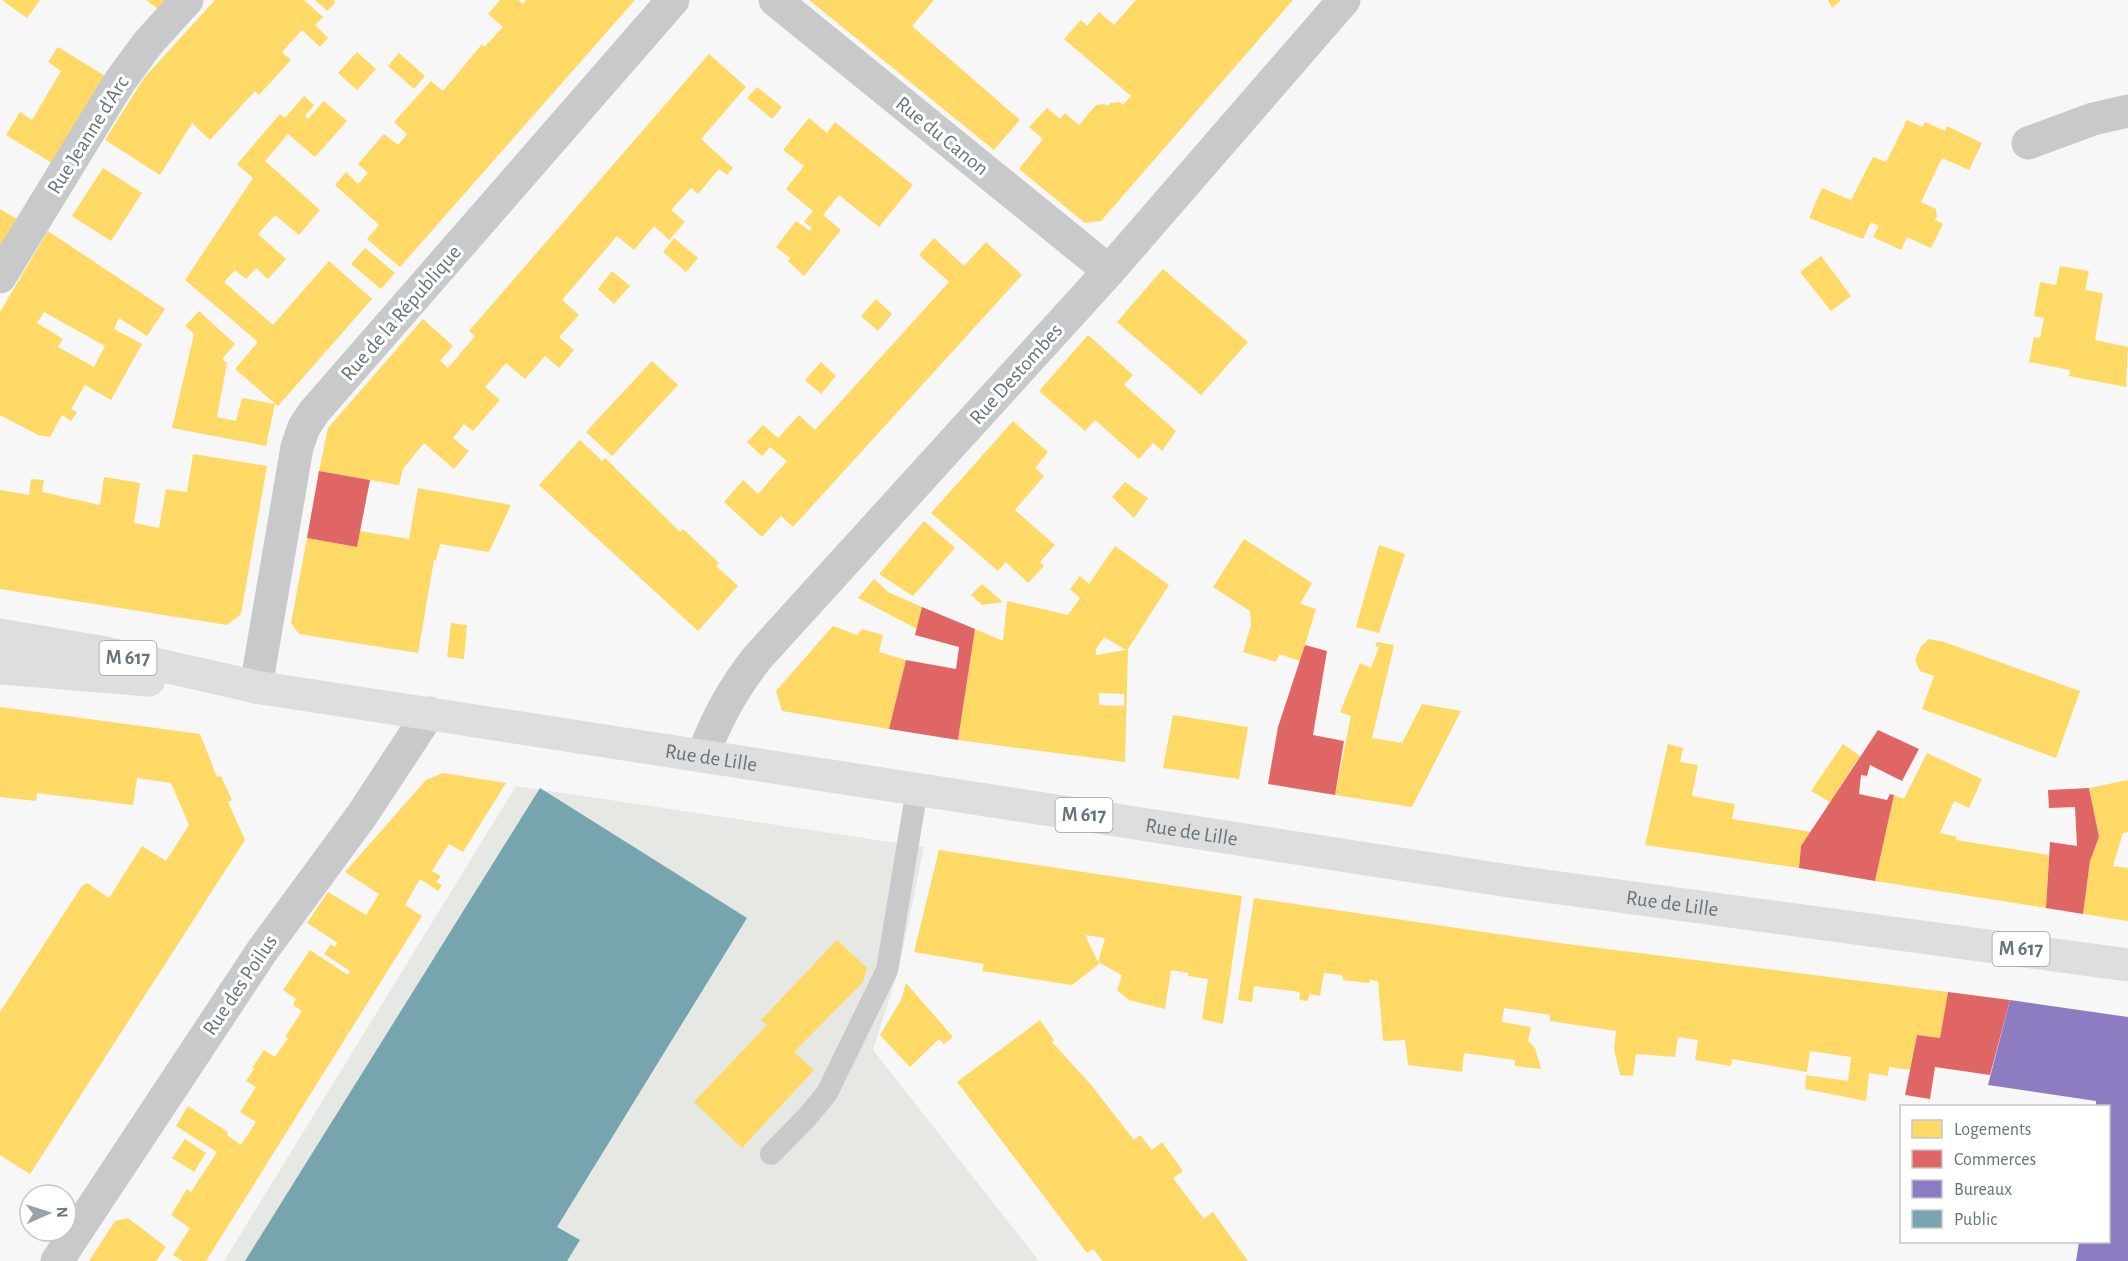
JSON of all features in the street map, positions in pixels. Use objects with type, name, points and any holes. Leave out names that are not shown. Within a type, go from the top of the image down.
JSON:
[{"type":"main road","name":"Rue de Lille","points":[[0,635],[106,653],[256,687],[1539,885],[2128,965]]},
{"type":"main road","name":"Rue de Lille","points":[[0,668],[256,687]]},
{"type":"street","name":"Rue Jeanne d'Arc","points":[[0,278],[120,81],[148,43],[187,0]]},
{"type":"street","name":"Rue de la République","points":[[256,687],[297,447],[304,427],[314,412],[673,0]]},
{"type":"street","name":"Rue du Canon","points":[[775,0],[1109,271]]},
{"type":"street","name":"Rue Destombes","points":[[703,756],[726,701],[758,657],[1109,271],[1344,0]]},
{"type":"street","points":[[2028,142],[2093,119],[2128,111]]},
{"type":"street","name":"Rue des Poilus","points":[[57,1261],[262,951],[362,815],[429,713]]},
{"type":"lane","points":[[771,1154],[827,1094],[887,970],[917,789]]},
{"type":"shaded area","points":[[516,786],[924,847],[899,968],[873,1050],[1039,1261],[224,1261]]},
{"type":"building: Logements","points":[[2,0],[40,0],[27,18]]},
{"type":"building: Logements","points":[[146,0],[165,0],[158,9]]},
{"type":"building: Logements","points":[[215,0],[304,0],[323,17],[315,25],[328,38],[320,47],[302,30],[282,52],[291,60],[259,95],[255,91],[210,140],[192,123],[160,175],[105,140],[144,78]]},
{"type":"building: Logements","points":[[315,0],[334,0],[335,3],[327,11]]},
{"type":"building: Logements","points":[[500,0],[518,0],[523,4],[526,0],[635,0],[400,267],[367,239],[379,225],[335,185],[346,172],[358,184],[368,173],[358,164],[384,134],[398,145],[407,134],[394,122],[431,81],[443,91],[482,44],[484,47],[503,27],[488,14]]},
{"type":"building: Logements","points":[[809,0],[934,0],[912,26],[1020,120],[994,150]]},
{"type":"building: Logements","points":[[1136,0],[1293,0],[1101,221],[1085,223],[1019,169],[1043,139],[1029,127],[1047,108],[1060,119],[1065,113],[1079,125],[1096,105],[1108,106],[1110,103],[1120,102],[1123,105],[1131,96],[1064,39],[1081,20],[1087,26],[1099,12],[1114,25]]},
{"type":"building: Logements","points":[[1828,0],[1841,0],[1832,8]]},
{"type":"building: Logements","points":[[58,47],[105,76],[52,163],[6,135],[20,112],[32,120],[61,71],[48,62]]},
{"type":"building: Logements","points":[[357,52],[376,69],[357,90],[338,73]]},
{"type":"building: Logements","points":[[399,53],[425,76],[414,89],[388,66]]},
{"type":"building: Logements","points":[[709,54],[746,87],[701,139],[733,168],[727,175],[719,169],[698,194],[691,188],[671,210],[685,222],[669,240],[654,226],[634,250],[617,236],[562,300],[579,315],[559,337],[574,350],[559,368],[545,356],[525,379],[506,363],[485,387],[500,400],[473,431],[464,424],[453,438],[469,451],[454,469],[424,443],[403,469],[399,485],[319,471],[328,428],[423,319],[453,346],[440,361],[448,368],[475,336],[469,331]]},
{"type":"building: Logements","points":[[757,87],[782,107],[772,119],[747,98]]},
{"type":"building: Logements","points":[[304,96],[314,105],[305,116],[308,119],[324,101],[347,121],[315,157],[288,134],[265,161],[320,210],[299,235],[275,215],[258,234],[286,259],[268,279],[256,268],[246,279],[235,270],[224,282],[273,325],[329,261],[372,299],[278,406],[235,369],[258,342],[185,280],[253,178],[237,164],[280,114],[285,118]]},
{"type":"building: Logements","points":[[809,118],[827,133],[835,122],[913,185],[879,227],[839,195],[823,215],[841,230],[804,276],[788,261],[790,258],[776,247],[796,221],[810,231],[812,228],[804,222],[813,211],[786,189],[804,166],[783,150]]},
{"type":"building: Logements","points":[[1907,120],[1922,127],[1925,122],[1945,131],[1947,126],[1982,143],[1969,170],[1942,158],[1921,202],[1936,209],[1937,217],[1934,219],[1943,224],[1931,248],[1907,237],[1901,250],[1873,237],[1879,226],[1871,222],[1863,239],[1809,218],[1822,188],[1851,200],[1873,157],[1886,162]]},
{"type":"building: Logements","points":[[103,168],[142,193],[111,241],[72,216]]},
{"type":"building: Logements","points":[[0,209],[19,220],[0,249]]},
{"type":"building: Logements","points":[[48,231],[165,309],[147,336],[119,318],[114,329],[142,344],[111,400],[85,385],[71,409],[77,412],[71,421],[62,415],[50,437],[38,435],[0,415],[0,312]],"holes":[[[44,312],[105,346],[94,367],[58,347],[63,339],[37,323]]]},
{"type":"building: Logements","points":[[674,238],[698,258],[686,272],[663,252]]},
{"type":"building: Logements","points":[[934,238],[964,266],[986,242],[1022,275],[793,527],[781,516],[762,537],[724,502],[743,480],[758,494],[787,461],[770,447],[762,456],[747,442],[763,425],[778,438],[799,415],[815,430],[949,282],[919,255]]},
{"type":"building: Logements","points":[[365,248],[395,273],[381,289],[351,264]]},
{"type":"building: Logements","points":[[1821,256],[1851,296],[1831,311],[1800,272]]},
{"type":"building: Logements","points":[[2060,266],[2089,271],[2085,290],[2103,293],[2095,340],[2128,347],[2126,387],[2069,376],[2070,370],[2029,362],[2034,337],[2040,338],[2044,318],[2034,316],[2040,282],[2056,285]]},
{"type":"building: Logements","points":[[1163,269],[1248,342],[1201,395],[1117,322]]},
{"type":"building: Logements","points":[[612,271],[630,286],[614,304],[598,289]]},
{"type":"building: Logements","points":[[876,299],[892,314],[878,331],[861,316]]},
{"type":"building: Logements","points":[[199,311],[235,344],[222,359],[227,363],[217,417],[236,421],[242,398],[275,404],[266,446],[172,428],[194,334],[185,326]]},
{"type":"building: Logements","points":[[1088,335],[1133,375],[1124,385],[1176,431],[1162,451],[1153,443],[1139,459],[1095,420],[1085,431],[1039,391]]},
{"type":"building: Logements","points":[[652,361],[678,385],[612,456],[586,432]]},
{"type":"building: Logements","points":[[821,362],[836,376],[821,394],[805,380]]},
{"type":"building: Logements","points":[[1013,421],[1048,452],[1035,468],[1044,476],[1015,510],[1055,545],[1040,562],[1044,566],[1028,583],[1006,562],[998,571],[931,513]]},
{"type":"building: Logements","points":[[580,440],[602,461],[605,458],[680,532],[683,529],[719,563],[716,566],[738,586],[698,631],[539,485]]},
{"type":"building: Logements","points":[[193,454],[267,466],[241,614],[227,625],[0,589],[0,490],[29,495],[31,479],[44,480],[42,492],[100,505],[104,477],[140,483],[134,523],[159,528],[166,489],[187,492]]},
{"type":"building: Logements","points":[[1125,482],[1148,498],[1134,518],[1112,497]]},
{"type":"building: Logements","points":[[418,488],[511,505],[489,552],[440,544],[436,560],[434,560],[418,653],[299,634],[291,623],[307,538],[357,547],[360,531],[409,539]]},
{"type":"building: Logements","points":[[924,521],[955,548],[913,596],[879,574]]},
{"type":"building: Logements","points":[[1244,539],[1312,583],[1300,604],[1316,609],[1300,661],[1279,654],[1276,662],[1243,652],[1251,625],[1250,611],[1213,587]]},
{"type":"building: Logements","points":[[1379,545],[1405,554],[1379,633],[1356,627]]},
{"type":"building: Logements","points":[[1115,546],[1169,585],[1128,649],[1125,762],[958,740],[975,629],[1003,641],[1007,601],[1068,615],[1080,598],[1070,589],[1080,576],[1089,584]],"holes":[[[1104,637],[1126,650],[1096,655],[1096,649]],[[1099,693],[1124,694],[1124,706],[1099,705]]]},
{"type":"building: Logements","points":[[874,579],[888,592],[922,607],[917,629],[858,598]]},
{"type":"building: Logements","points":[[982,584],[1003,602],[982,605],[971,595]]},
{"type":"building: Logements","points":[[451,623],[467,625],[464,659],[447,657]]},
{"type":"building: Logements","points":[[833,626],[857,635],[862,629],[883,635],[879,652],[906,660],[889,729],[782,711],[776,691]]},
{"type":"building: Logements","points":[[1929,639],[1944,642],[2080,691],[2056,758],[1922,709],[1934,676],[1920,671],[1915,660],[1921,646]]},
{"type":"building: Logements","points":[[1377,642],[1394,645],[1372,738],[1402,743],[1422,704],[1461,711],[1412,807],[1335,795],[1351,716],[1340,712],[1360,663],[1371,668],[1379,647],[1375,646]]},
{"type":"building: Logements","points":[[0,707],[200,734],[217,777],[221,776],[232,800],[228,802],[245,840],[30,1174],[0,1155],[0,1012],[82,886],[87,883],[109,898],[142,846],[166,861],[189,825],[171,783],[137,778],[133,805],[37,793],[36,801],[0,797]]},
{"type":"building: Logements","points":[[1173,715],[1248,727],[1239,779],[1163,768]]},
{"type":"building: Logements","points":[[1668,744],[1683,748],[1680,762],[1698,765],[1692,796],[1735,804],[1732,819],[1812,832],[1801,846],[1799,868],[1645,845]]},
{"type":"building: Logements","points":[[1843,744],[1860,756],[1830,802],[1811,791]]},
{"type":"building: Logements","points":[[1927,753],[1982,779],[1969,808],[1954,801],[1940,833],[1957,837],[1956,840],[2049,855],[2046,908],[1875,881],[1894,795],[1904,799]]},
{"type":"building: Logements","points":[[443,773],[506,783],[463,852],[449,844],[432,871],[441,876],[436,882],[442,885],[438,891],[420,879],[405,905],[422,916],[206,1261],[183,1261],[173,1255],[190,1228],[171,1215],[187,1189],[191,1192],[217,1152],[176,1126],[188,1106],[228,1132],[227,1135],[241,1145],[256,1122],[240,1112],[256,1087],[246,1081],[264,1050],[275,1057],[302,1011],[293,1005],[296,999],[283,990],[310,950],[348,975],[350,971],[324,954],[331,944],[335,947],[338,943],[307,923],[328,892],[366,915],[379,894],[345,872],[426,780]]},
{"type":"building: Logements","points":[[2128,780],[2128,832],[2123,833],[2113,866],[2128,868],[2128,921],[2083,914],[2090,861],[2099,837],[2089,788]]},
{"type":"building: Logements","points":[[939,850],[1242,896],[1223,1024],[1202,1019],[1208,979],[1188,976],[1188,973],[1171,970],[1165,1009],[1129,1000],[1117,990],[1122,975],[1098,962],[1099,964],[1072,985],[982,971],[984,964],[914,952]],"holes":[[[1085,935],[1105,938],[1098,962]]]},
{"type":"building: Logements","points":[[1254,898],[1559,943],[1948,992],[1940,1038],[1917,1035],[1910,1070],[1889,1067],[1888,1076],[1869,1073],[1866,1101],[1805,1089],[1806,1075],[1848,1081],[1851,1057],[1810,1051],[1807,1072],[1732,1059],[1731,1066],[1695,1060],[1698,1040],[1678,1037],[1675,1057],[1636,1054],[1633,1076],[1620,1075],[1614,1049],[1616,1031],[1550,1021],[1550,1015],[1504,1008],[1502,1022],[1531,1027],[1528,1041],[1535,1048],[1541,1069],[1515,1066],[1515,1060],[1464,1053],[1462,1072],[1408,1065],[1405,1040],[1383,1041],[1378,981],[1370,980],[1369,983],[1343,980],[1342,975],[1324,973],[1320,996],[1309,994],[1308,1001],[1299,1000],[1300,992],[1254,986],[1252,1002],[1238,1000]]},
{"type":"building: Logements","points":[[837,940],[867,968],[863,982],[794,1052],[814,1070],[742,1148],[694,1102],[767,1025],[761,1020]]},
{"type":"building: Logements","points":[[906,983],[953,1037],[944,1044],[939,1039],[910,1067],[880,1035],[901,1000]]},
{"type":"building: Logements","points":[[1040,1020],[1054,1040],[1052,1042],[1092,1086],[1134,1140],[1140,1135],[1152,1150],[1162,1142],[1183,1171],[1173,1178],[1204,1219],[1213,1212],[1248,1261],[1103,1261],[1093,1249],[1087,1253],[957,1082]]},
{"type":"building: Logements","points":[[185,1139],[206,1153],[194,1172],[172,1158]]},
{"type":"building: Logements","points":[[128,1218],[166,1247],[156,1261],[89,1261],[115,1221]]},
{"type":"building: Commerces","points":[[319,471],[370,480],[357,547],[307,538]]},
{"type":"building: Commerces","points":[[922,607],[975,629],[958,740],[889,729],[906,660],[956,669],[959,647],[915,635]]},
{"type":"building: Commerces","points":[[1305,645],[1327,651],[1313,735],[1344,741],[1335,795],[1268,784],[1278,727]]},
{"type":"building: Commerces","points":[[1878,730],[1919,749],[1902,781],[1870,765],[1867,776],[1861,775],[1859,794],[1887,800],[1890,794],[1894,795],[1875,881],[1799,868],[1801,846]]},
{"type":"building: Commerces","points":[[2089,788],[2099,837],[2090,861],[2083,914],[2046,908],[2050,842],[2077,846],[2075,807],[2049,808],[2048,790]]},
{"type":"building: Commerces","points":[[1948,992],[2010,1000],[1990,1075],[1935,1067],[1930,1099],[1905,1095],[1917,1035],[1940,1038]]},
{"type":"building: Bureaux","points":[[2010,1000],[2128,1017],[2128,1261],[2076,1261],[2079,1243],[2110,1243],[2110,1105],[2096,1105],[2096,1101],[1988,1085]]},
{"type":"building: Public","points":[[540,788],[747,918],[557,1227],[580,1240],[567,1261],[245,1261]]}]
